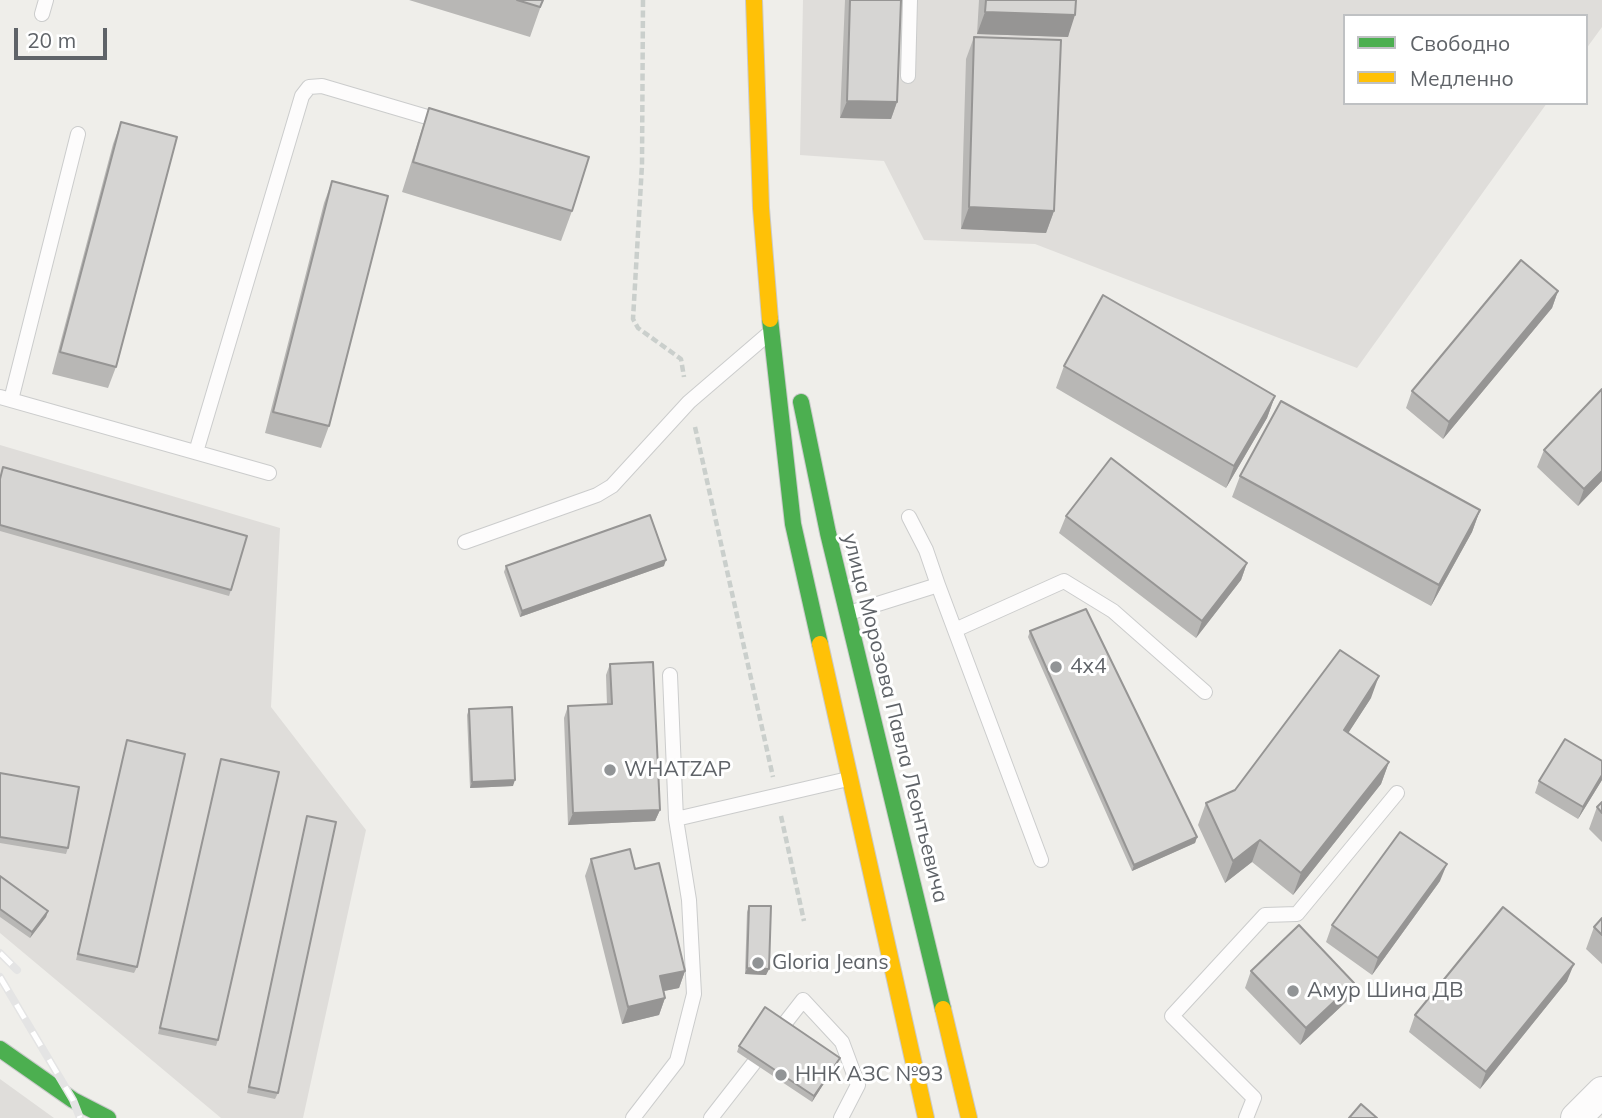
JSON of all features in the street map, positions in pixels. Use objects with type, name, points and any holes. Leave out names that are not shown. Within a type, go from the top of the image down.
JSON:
[{"type":"main road","name":"улица Морозова Павла Леонтьевича","points":[[754,0],[761,208],[771,332],[793,524],[926,1118]]},
{"type":"main road","name":"улица Морозова Павла Леонтьевича","points":[[771,332],[802,405],[848,614],[969,1118]]},
{"type":"main road","points":[[0,1049],[73,1100],[108,1118]]},
{"type":"street","points":[[1576,1118],[1602,1092]]},
{"type":"lane","points":[[908,76],[910,0]]},
{"type":"lane","points":[[196,452],[302,96],[309,87],[322,86],[464,127]]},
{"type":"lane","points":[[78,134],[6,398],[269,472]]},
{"type":"lane","points":[[464,542],[597,495],[612,486],[689,402],[771,332]]},
{"type":"lane","points":[[909,517],[926,550],[1041,860]]},
{"type":"lane","points":[[955,630],[1064,581],[1113,611],[1205,692]]},
{"type":"lane","points":[[848,614],[939,585]]},
{"type":"lane","points":[[633,1118],[677,1061],[694,994],[689,900],[676,819],[670,675]]},
{"type":"lane","points":[[676,819],[849,779]]},
{"type":"lane","points":[[1246,1118],[1254,1098],[1172,1016],[1265,915],[1297,914],[1397,793]]},
{"type":"lane","points":[[711,1118],[803,1000],[842,1042],[858,1085],[841,1118]]},
{"type":"path","points":[[643,0],[642,165],[633,319],[638,328],[681,359],[803,921]]},
{"type":"shaded area","points":[[803,0],[1602,0],[1602,27],[1588,46],[1588,14],[1343,14],[1343,105],[1546,105],[1357,368],[1035,244],[924,240],[884,161],[800,155]]},
{"type":"shaded area","points":[[0,445],[280,528],[271,707],[366,830],[303,1118],[221,1118],[0,933]]},
{"type":"shaded area","points":[[0,1079],[54,1118],[0,1118]]},
{"type":"building","points":[[517,0],[543,0],[540,7]]},
{"type":"building","points":[[850,0],[901,0],[897,102],[847,101]]},
{"type":"building","points":[[986,0],[1076,0],[1075,15],[985,12]]},
{"type":"building","points":[[974,37],[1061,40],[1054,211],[969,207]]},
{"type":"building","points":[[429,108],[589,157],[572,211],[413,162]]},
{"type":"building","points":[[121,122],[177,137],[116,367],[60,352]]},
{"type":"building","points":[[332,181],[388,196],[329,426],[273,412]]},
{"type":"building","points":[[1521,260],[1558,291],[1449,422],[1412,391]]},
{"type":"building","points":[[1103,295],[1275,396],[1234,466],[1064,366]]},
{"type":"building","points":[[1602,389],[1602,471],[1584,489],[1544,450]]},
{"type":"building","points":[[1281,401],[1480,510],[1439,585],[1240,476]]},
{"type":"building","points":[[1111,458],[1247,563],[1202,621],[1066,516]]},
{"type":"building","points":[[3,467],[247,536],[231,590],[0,525],[0,479]]},
{"type":"building","points":[[650,515],[666,560],[522,611],[506,566]]},
{"type":"building","points":[[1086,609],[1197,837],[1134,865],[1030,631]]},
{"type":"building","points":[[1340,650],[1379,676],[1344,730],[1389,762],[1301,873],[1260,840],[1233,861],[1206,803],[1235,790]]},
{"type":"building","name":"WHATZAP","points":[[653,662],[660,810],[573,813],[568,706],[612,704],[610,664]]},
{"type":"building","points":[[512,707],[515,780],[472,782],[469,709]]},
{"type":"building","points":[[1565,739],[1602,761],[1602,775],[1583,807],[1539,781]]},
{"type":"building","points":[[127,740],[185,754],[137,967],[78,954]]},
{"type":"building","points":[[221,759],[279,772],[218,1040],[160,1028]]},
{"type":"building","points":[[0,773],[79,787],[68,848],[0,837]]},
{"type":"building","points":[[307,816],[336,822],[278,1093],[249,1087]]},
{"type":"building","points":[[1400,832],[1447,864],[1378,958],[1332,925]]},
{"type":"building","points":[[630,849],[635,869],[659,863],[685,971],[660,976],[665,998],[628,1007],[591,859]]},
{"type":"building","points":[[0,876],[48,911],[32,932],[0,909]]},
{"type":"building","points":[[749,906],[771,906],[769,969],[747,968]]},
{"type":"building","points":[[1503,907],[1574,964],[1486,1072],[1415,1015]]},
{"type":"building","points":[[1602,918],[1602,935],[1594,927]]},
{"type":"building","points":[[1299,925],[1354,983],[1306,1028],[1251,971]]},
{"type":"building","points":[[765,1007],[840,1058],[814,1096],[739,1046]]},
{"type":"building","points":[[1361,1104],[1377,1118],[1349,1118]]},
{"type":"railway","points":[[0,953],[17,970]]},
{"type":"railway","points":[[0,977],[73,1100],[80,1118]]},
{"type":"traffic: fast","points":[[770,319],[793,524],[820,644]]},
{"type":"traffic: fast","points":[[801,402],[828,533],[943,1009]]},
{"type":"traffic: fast","points":[[0,1049],[73,1100],[108,1118]]},
{"type":"traffic: slow","points":[[754,0],[761,208],[770,319]]},
{"type":"traffic: slow","points":[[820,644],[926,1118]]},
{"type":"traffic: slow","points":[[943,1009],[969,1118]]},
{"type":"place","name":"4х4","points":[[1056,667]]},
{"type":"place","name":"WHATZAP","points":[[610,770]]},
{"type":"place","name":"Gloria Jeans","points":[[758,963]]},
{"type":"place","name":"Амур Шина ДВ","points":[[1293,991]]},
{"type":"place","name":"ННК АЗС №93","points":[[781,1075]]}]
